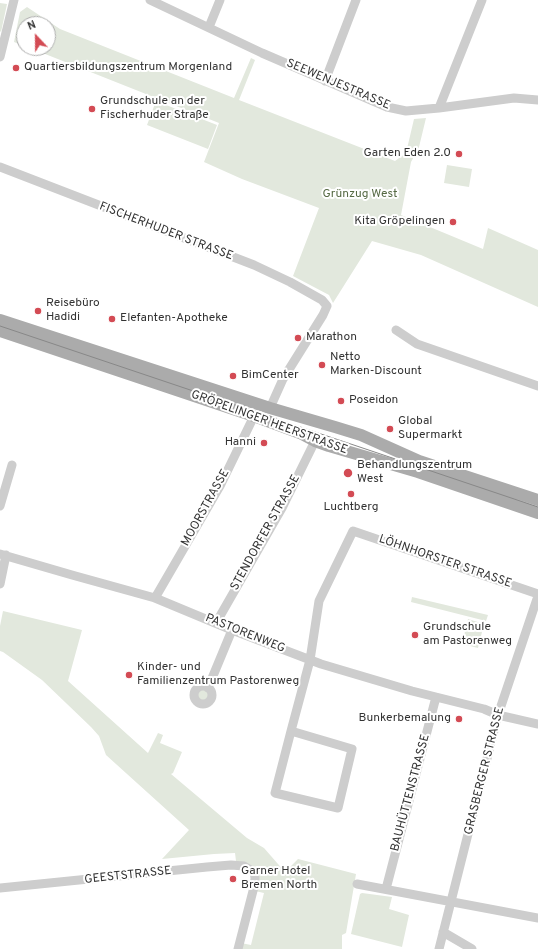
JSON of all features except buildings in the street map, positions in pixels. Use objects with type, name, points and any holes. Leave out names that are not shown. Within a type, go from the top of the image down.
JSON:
[{"type":"main road","name":"GRÖPELINGER HEERSTRASSE","points":[[0,320],[270,408],[361,435],[418,461],[538,500]]},
{"type":"main road","name":"GRÖPELINGER HEERSTRASSE","points":[[0,331],[254,416],[300,433],[315,441],[418,472],[538,513]]},
{"type":"street","points":[[0,57],[14,0]]},
{"type":"street","name":"SEEWENJESTRASSE","points":[[150,0],[325,81],[387,107],[406,111],[514,98],[538,100]]},
{"type":"street","points":[[209,27],[220,0]]},
{"type":"street","points":[[325,81],[356,0]]},
{"type":"street","points":[[439,108],[482,0]]},
{"type":"street","name":"FISCHERHUDER STRASSE","points":[[0,167],[254,265],[278,276],[322,300],[327,306],[323,315],[283,379],[270,408]]},
{"type":"street","points":[[396,330],[417,344],[538,386]]},
{"type":"street","name":"MOORSTRASSE","points":[[155,598],[220,486],[254,416]]},
{"type":"street","name":"STENDORFER STRASSE","points":[[216,623],[282,508],[315,441]]},
{"type":"street","points":[[0,506],[12,465]]},
{"type":"street","name":"LÖHNHORSTER STRASSE","points":[[310,660],[319,601],[353,531],[538,595]]},
{"type":"street","points":[[0,584],[3,554]]},
{"type":"street","name":"PASTORENWEG","points":[[3,554],[155,598],[232,630],[310,660],[352,674],[484,709],[498,715],[538,724]]},
{"type":"street","name":"GRASBERGER STRASSE","points":[[438,949],[498,715],[538,595]]},
{"type":"street","points":[[208,688],[232,630]]},
{"type":"street","points":[[291,731],[352,748],[338,808],[275,793],[291,731],[310,660]]},
{"type":"street","name":"BAUHÜTTENSTRASSE","points":[[386,889],[436,697]]},
{"type":"street","name":"GEESTSTRASSE","points":[[0,888],[231,865],[244,866],[254,872],[254,887],[238,949]]},
{"type":"street","points":[[357,884],[538,918]]},
{"type":"street","points":[[443,932],[472,949]]},
{"type":"green space","points":[[0,3],[7,4],[1,32],[0,31]]},
{"type":"green space","name":"Grünzug West","points":[[27,7],[40,16],[19,16],[20,12]]},
{"type":"green space","name":"Grünzug West","points":[[56,26],[234,98],[251,58],[255,60],[239,100],[395,161],[406,153],[414,119],[426,118],[419,147],[411,162],[401,215],[483,249],[488,228],[538,250],[538,307],[421,255],[372,241],[333,303],[329,295],[293,276],[319,208],[242,179],[204,162],[219,123],[50,56],[56,56]]},
{"type":"green space","name":"Grünzug West","points":[[16,32],[16,43],[14,42]]},
{"type":"green space","points":[[156,101],[217,125],[208,149],[147,125]]},
{"type":"green space","points":[[447,165],[472,169],[469,187],[444,183]]},
{"type":"green space","points":[[412,597],[488,615],[486,621],[411,602]]},
{"type":"green space","points":[[3,611],[82,630],[68,681],[148,753],[158,733],[163,735],[160,743],[182,752],[173,773],[171,774],[247,838],[264,848],[285,872],[298,859],[356,874],[346,933],[342,935],[342,949],[241,949],[241,943],[251,945],[264,893],[255,891],[258,875],[236,861],[235,853],[162,859],[189,830],[106,755],[99,736],[42,680],[0,651],[0,626]]},
{"type":"green space","points":[[468,619],[484,624],[478,648],[462,644]]},
{"type":"green space","points":[[201,689],[205,689],[209,695],[205,701],[201,701],[197,697],[197,693]]},
{"type":"green space","points":[[360,894],[392,897],[389,909],[409,915],[402,947],[351,934]]},
{"type":"tram line","points":[[0,326],[538,507]]},
{"type":"place","name":"Quartiersbildungszentrum Morgenland","points":[[16,68]]},
{"type":"place","name":"Grundschule an der Fischerhuder Straße","points":[[92,109]]},
{"type":"place","name":"Garten Eden 2.0","points":[[459,154]]},
{"type":"place","name":"Kita Gröpelingen","points":[[453,222]]},
{"type":"place","name":"Reisebüro Hadidi","points":[[38,311]]},
{"type":"place","name":"Elefanten-Apotheke","points":[[112,319]]},
{"type":"place","name":"Marathon","points":[[298,338]]},
{"type":"place","name":"Netto Marken-Discount","points":[[322,365]]},
{"type":"place","name":"BimCenter","points":[[233,376]]},
{"type":"place","name":"Poseidon","points":[[341,401]]},
{"type":"place","name":"Global Supermarkt","points":[[390,429]]},
{"type":"place","name":"Hanni","points":[[264,443]]},
{"type":"place","name":"Behandlungszentrum West","points":[[348,473]]},
{"type":"place","name":"Luchtberg","points":[[351,494]]},
{"type":"place","name":"Grundschule am Pastorenweg","points":[[415,635]]},
{"type":"place","name":"Kinder- und Familienzentrum Pastorenweg","points":[[129,675]]},
{"type":"place","name":"Bunkerbemalung","points":[[459,719]]},
{"type":"place","name":"Garner Hotel Bremen North","points":[[233,879]]}]
